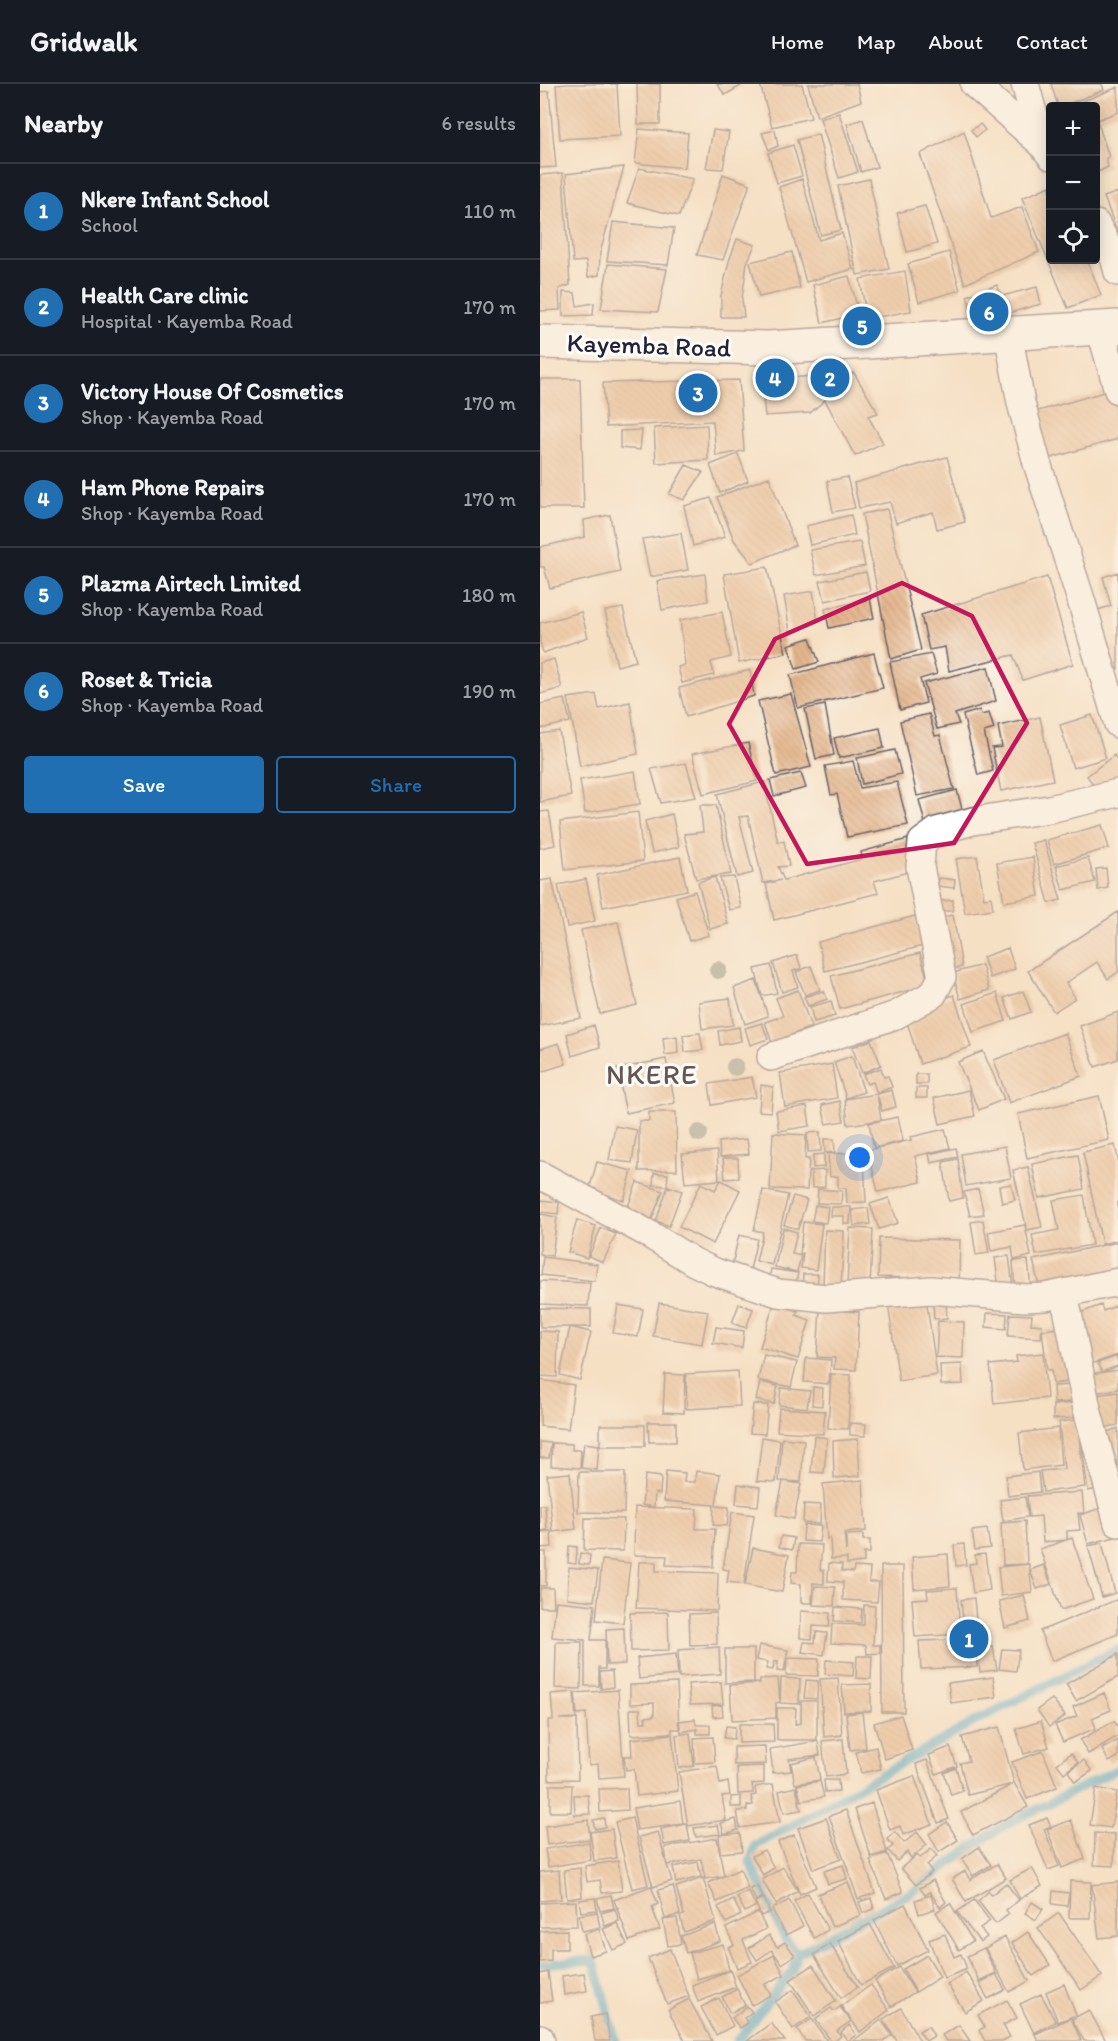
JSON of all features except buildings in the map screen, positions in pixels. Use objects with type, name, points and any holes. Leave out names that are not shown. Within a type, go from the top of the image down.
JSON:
[{"type":"street","points":[[974,84],[1046,150]]},
{"type":"street","points":[[1025,84],[1046,150]]},
{"type":"street","points":[[1100,233],[1114,258],[1118,272]]},
{"type":"street","points":[[1109,327],[1118,390]]},
{"type":"street","name":"Kayemba Road","points":[[540,342],[768,348],[1109,327]]},
{"type":"street","points":[[1008,333],[1036,463],[1081,600],[1118,724]]},
{"type":"street","points":[[771,1057],[896,1015],[933,994],[942,977],[920,867],[922,842],[937,831],[973,820],[1049,809],[1118,793]]},
{"type":"street","points":[[540,1175],[647,1233],[694,1262],[715,1272],[778,1293],[826,1299],[931,1290],[1025,1298],[1118,1282]]},
{"type":"street","points":[[1064,1293],[1087,1409],[1118,1523]]},
{"type":"highlighted area","points":[[902,583],[972,616],[1027,723],[954,843],[807,864],[729,724],[775,639]]},
{"type":"waterway","points":[[737,2041],[792,1971],[797,1954],[785,1939],[750,1862],[755,1846],[983,1717],[1118,1649]]},
{"type":"waterway","points":[[797,1954],[914,1891],[966,1851],[1007,1824],[1118,1769]]},
{"type":"waterway","points":[[540,1964],[594,1960],[616,2041]]},
{"type":"place","name":"Roset & Tricia","points":[[989,312]]},
{"type":"place","name":"Plazma Airtech Limited","points":[[862,326]]},
{"type":"place","name":"Ham Phone Repairs","points":[[775,378]]},
{"type":"place","name":"Health Care clinic","points":[[830,378]]},
{"type":"place","name":"Victory House Of Cosmetics","points":[[698,393]]},
{"type":"place","name":"Nkere Infant School","points":[[969,1639]]},
{"type":"district","name":"NKERE","points":[[652,1074]]}]
